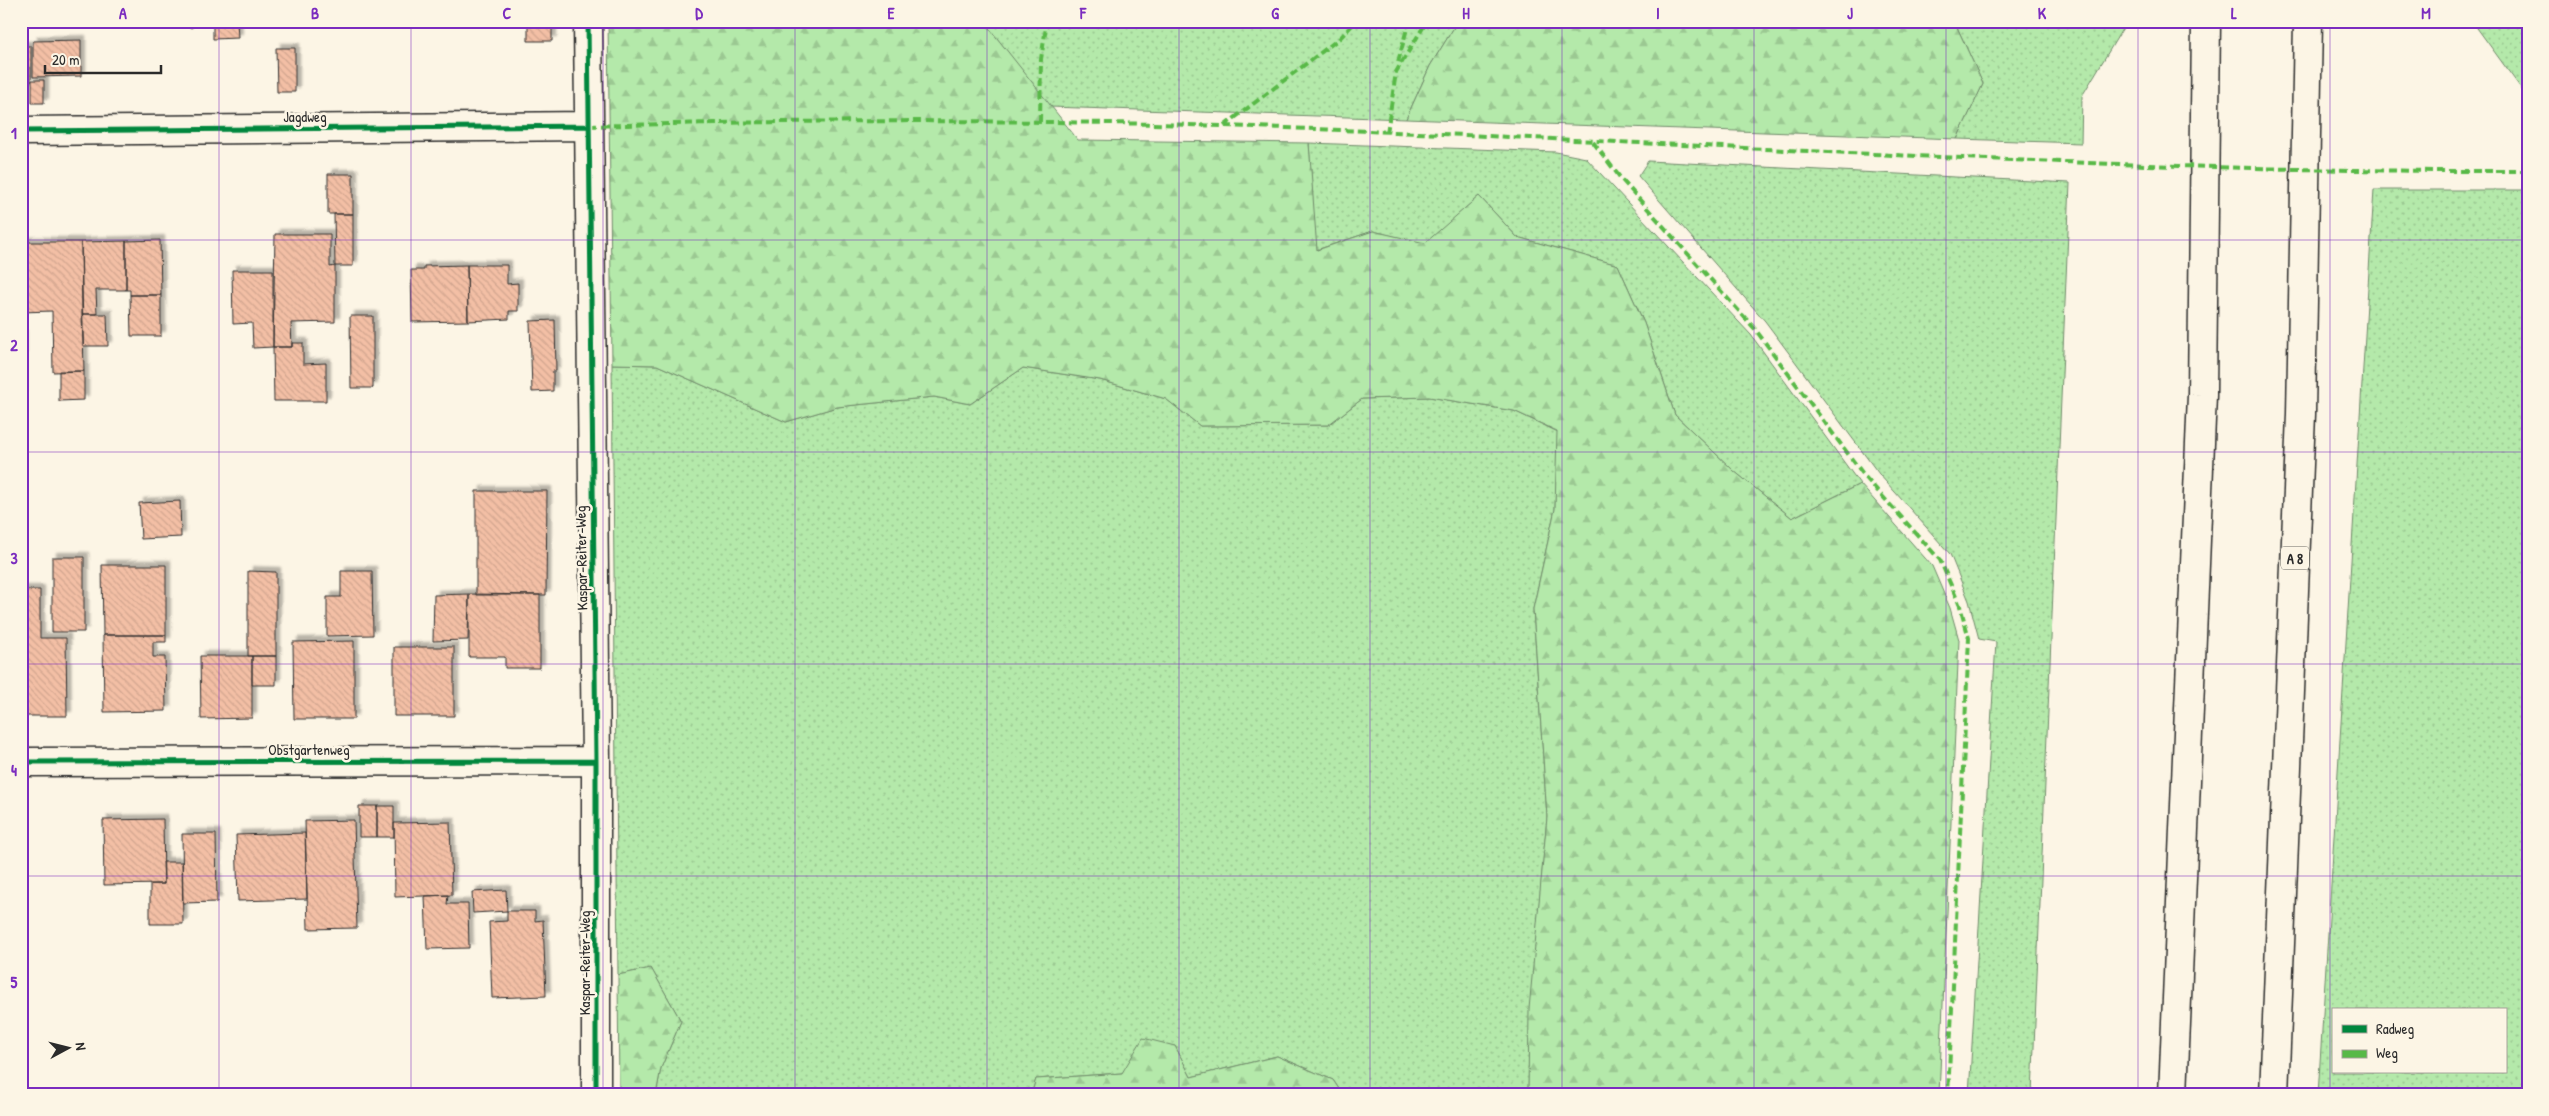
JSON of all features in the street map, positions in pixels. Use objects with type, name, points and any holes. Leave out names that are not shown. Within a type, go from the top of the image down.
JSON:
[{"type":"main road","name":"Kaspar-Reiter-Weg","points":[[588,21],[596,761],[596,1095]]},
{"type":"main road","points":[[2174,1095],[2202,395],[2206,21]]},
{"type":"main road","name":"A 8","points":[[2274,1095],[2301,414],[2308,21]]},
{"type":"main road","name":"Jagdweg","points":[[21,131],[589,126]]},
{"type":"main road","name":"Obstgartenweg","points":[[21,762],[596,761]]},
{"type":"green space","points":[[608,21],[987,21],[989,28],[1078,140],[1309,143],[1317,250],[1373,231],[1425,243],[1479,196],[1517,237],[1618,265],[1644,323],[1675,415],[1734,471],[1792,518],[1860,484],[1932,566],[1950,608],[1959,640],[1939,1095],[1528,1095],[1529,1009],[1547,817],[1533,609],[1555,509],[1557,431],[1514,411],[1429,397],[1362,399],[1328,425],[1200,426],[1166,399],[1100,380],[1023,368],[970,404],[934,397],[837,407],[786,422],[657,365],[612,364]]},
{"type":"green space","points":[[987,21],[1458,21],[1430,66],[1406,119],[1050,107],[989,28]]},
{"type":"green space","points":[[1458,21],[1957,21],[1957,27],[1983,84],[1957,139],[1406,119],[1430,66]]},
{"type":"green space","points":[[1957,21],[2127,21],[2082,96],[2081,143],[1957,139],[1983,84],[1957,27]]},
{"type":"green space","points":[[2472,21],[2528,21],[2528,98]]},
{"type":"green space","points":[[1309,143],[1556,152],[1586,158],[1751,335],[1860,484],[1792,518],[1734,471],[1675,415],[1644,323],[1618,265],[1517,237],[1479,196],[1425,244],[1373,231],[1316,250]]},
{"type":"green space","points":[[1648,161],[2070,183],[2032,1095],[1969,1095],[1996,642],[1979,639],[1969,601],[1950,554],[1879,474],[1765,321],[1638,176]]},
{"type":"green space","points":[[2374,190],[2528,190],[2528,1095],[2318,1095]]},
{"type":"green space","points":[[612,364],[657,365],[786,422],[837,407],[934,397],[970,404],[1023,368],[1100,380],[1166,399],[1200,426],[1328,425],[1362,399],[1429,397],[1514,411],[1558,432],[1555,509],[1533,609],[1547,817],[1531,996],[1528,1095],[1343,1095],[1333,1080],[1277,1056],[1191,1077],[1175,1046],[1122,1073],[1036,1079],[1031,1095],[656,1095],[661,1068],[681,1021],[651,968],[618,975]]},
{"type":"green space","points":[[651,968],[681,1021],[661,1068],[656,1095],[619,1095],[618,975]]},
{"type":"green space","points":[[1143,1038],[1175,1046],[1191,1077],[1277,1056],[1333,1080],[1343,1095],[1031,1095],[1036,1079],[1122,1073]]},
{"type":"building","points":[[182,21],[201,21],[191,28]]},
{"type":"building","points":[[213,21],[237,21],[238,38],[213,39]]},
{"type":"building","points":[[528,21],[552,21],[552,41],[528,41]]},
{"type":"building","points":[[81,40],[81,76],[33,77],[33,41]]},
{"type":"building","points":[[21,46],[31,46],[31,82],[21,82]]},
{"type":"building","points":[[276,48],[295,48],[295,92],[277,92]]},
{"type":"building","points":[[32,80],[44,80],[44,103],[32,103]]},
{"type":"building","points":[[328,174],[353,174],[353,214],[328,214]]},
{"type":"building","points":[[334,214],[353,214],[353,266],[335,266]]},
{"type":"building","points":[[275,234],[330,234],[330,267],[335,266],[335,322],[291,323],[292,347],[273,347]]},
{"type":"building","points":[[160,240],[161,295],[130,295],[130,290],[126,290],[126,241]]},
{"type":"building","points":[[126,241],[126,290],[96,290],[97,314],[82,314],[81,242]]},
{"type":"building","points":[[21,242],[81,242],[84,371],[53,372],[52,311],[21,312]]},
{"type":"building","points":[[467,265],[468,321],[412,322],[411,270],[424,270],[424,266]]},
{"type":"building","points":[[467,265],[507,265],[507,284],[518,283],[518,311],[509,311],[509,319],[468,321]]},
{"type":"building","points":[[232,270],[273,270],[273,347],[253,348],[252,323],[233,324]]},
{"type":"building","points":[[130,295],[161,295],[161,336],[131,336]]},
{"type":"building","points":[[82,314],[107,314],[108,346],[83,346]]},
{"type":"building","points":[[350,316],[373,316],[373,388],[351,388]]},
{"type":"building","points":[[555,320],[556,371],[553,371],[553,391],[532,392],[530,321]]},
{"type":"building","points":[[21,334],[22,395],[21,395]]},
{"type":"building","points":[[292,343],[303,343],[303,364],[326,363],[326,401],[274,401],[273,347],[292,347]]},
{"type":"building","points":[[59,371],[84,371],[84,400],[59,401]]},
{"type":"building","points":[[476,491],[547,491],[546,595],[476,595]]},
{"type":"building","points":[[180,501],[181,537],[141,539],[139,503]]},
{"type":"building","points":[[52,557],[84,557],[84,632],[52,632]]},
{"type":"building","points":[[102,565],[166,565],[166,635],[103,635]]},
{"type":"building","points":[[248,571],[276,572],[276,656],[248,656]]},
{"type":"building","points":[[341,571],[372,571],[373,635],[327,636],[327,597],[341,597]]},
{"type":"building","points":[[21,590],[40,590],[40,638],[66,638],[67,716],[21,716]]},
{"type":"building","points":[[469,594],[540,595],[540,668],[505,668],[505,657],[469,657]]},
{"type":"building","points":[[469,594],[468,640],[433,641],[434,595]]},
{"type":"building","points":[[103,635],[166,635],[166,642],[153,642],[153,657],[165,657],[166,711],[104,712]]},
{"type":"building","points":[[354,641],[354,719],[294,719],[293,642]]},
{"type":"building","points":[[394,647],[454,647],[454,716],[394,716]]},
{"type":"building","points":[[200,656],[252,656],[252,718],[201,719]]},
{"type":"building","points":[[252,656],[276,656],[276,685],[252,685]]},
{"type":"building","points":[[359,806],[377,806],[377,837],[359,837]]},
{"type":"building","points":[[377,806],[394,806],[394,837],[377,837]]},
{"type":"building","points":[[163,819],[164,884],[104,885],[103,820]]},
{"type":"building","points":[[354,820],[357,928],[308,929],[305,821]]},
{"type":"building","points":[[450,822],[452,895],[395,897],[394,823]]},
{"type":"building","points":[[305,833],[307,899],[238,901],[236,835]]},
{"type":"building","points":[[182,834],[216,834],[217,902],[183,903]]},
{"type":"building","points":[[163,862],[182,862],[183,924],[150,924],[150,884],[164,884]]},
{"type":"building","points":[[506,890],[507,911],[473,913],[472,892]]},
{"type":"building","points":[[448,895],[447,904],[468,904],[469,948],[427,949],[425,896]]},
{"type":"building","points":[[507,911],[535,911],[535,921],[543,920],[546,996],[492,998],[489,922],[507,921]]},
{"type":"marked path","points":[[1040,122],[1041,59],[1047,21]]},
{"type":"marked path","points":[[1224,126],[1340,38],[1356,21]]},
{"type":"marked path","points":[[1398,62],[1409,21]]},
{"type":"marked path","points":[[1387,133],[1396,72],[1427,21]]},
{"type":"marked path","points":[[589,126],[747,122],[1064,122],[1386,132],[2201,167],[2528,171]]},
{"type":"marked path","points":[[1593,142],[1622,180],[1755,329],[1866,478],[1940,560],[1960,606],[1969,638],[1948,1095]]},
{"type":"cycle path","points":[[588,21],[596,761],[596,1095]]},
{"type":"cycle path","points":[[21,131],[589,126]]},
{"type":"cycle path","points":[[21,762],[596,761]]}]
